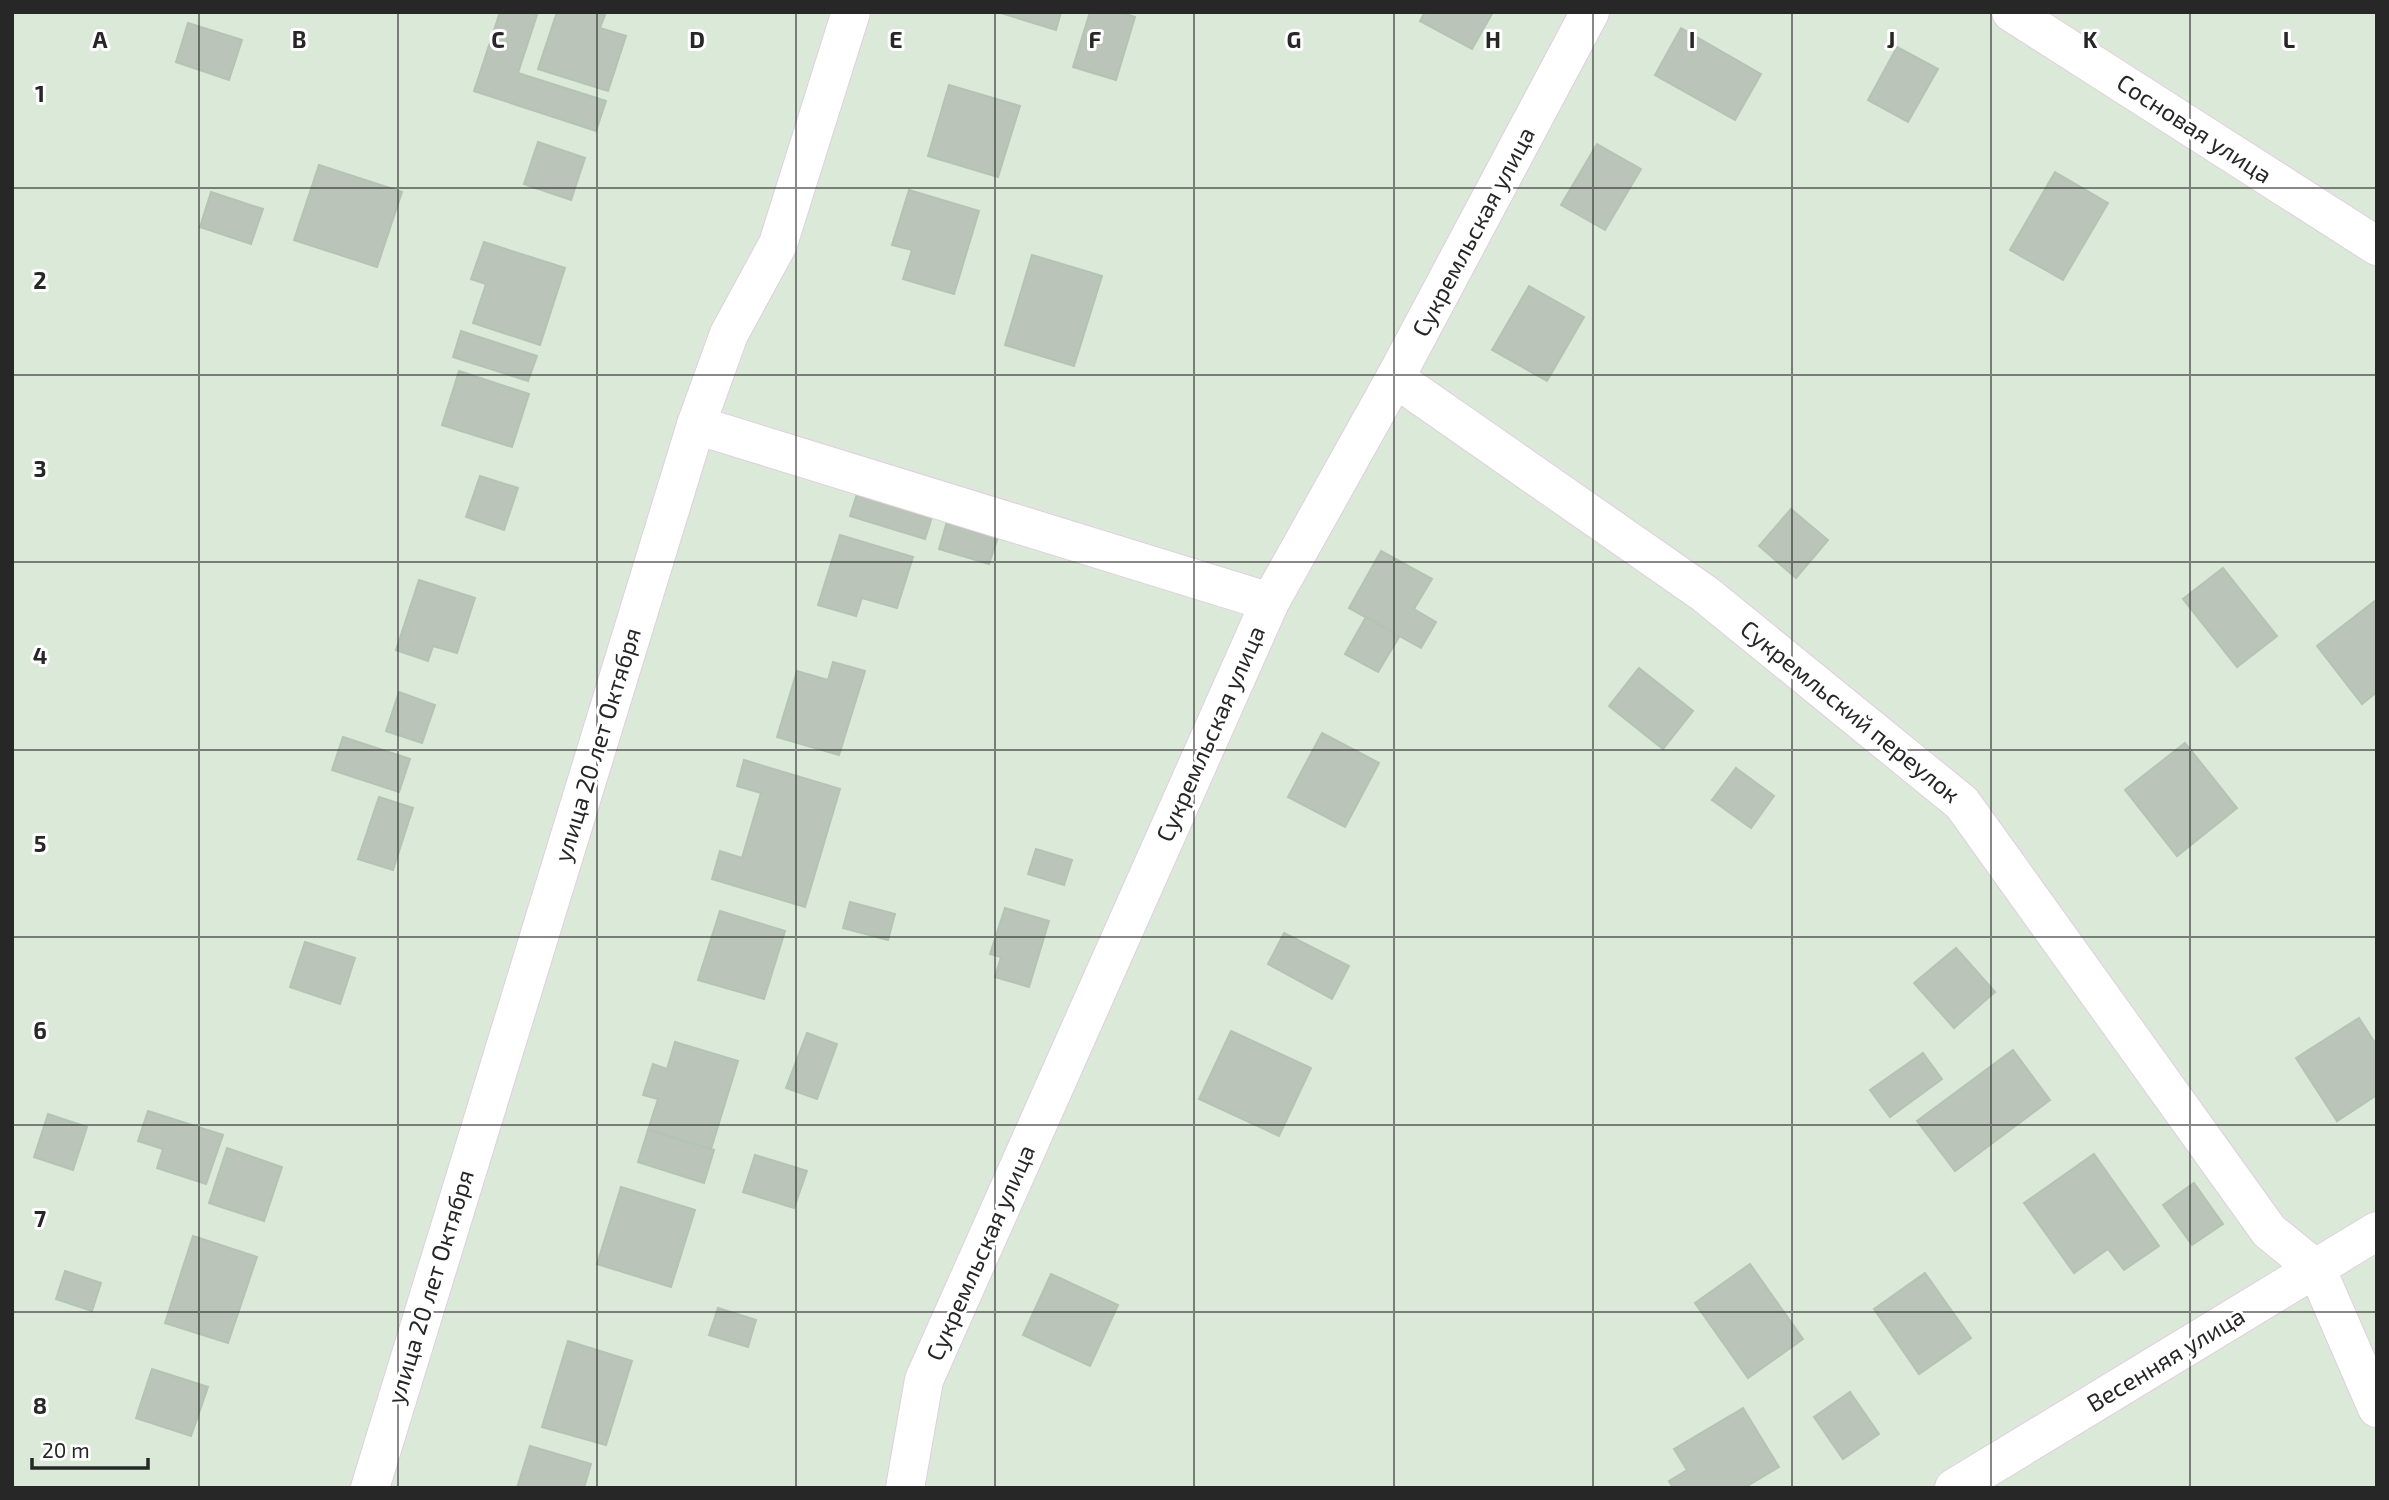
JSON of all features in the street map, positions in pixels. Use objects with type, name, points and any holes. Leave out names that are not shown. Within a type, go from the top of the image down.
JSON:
[{"type":"street","name":"улица 20 лет Октября","points":[[370,1488],[696,425],[729,334],[778,244],[851,12]]},
{"type":"street","name":"Сукремльская улица","points":[[905,1488],[924,1380],[1270,602],[1395,378],[1590,12]]},
{"type":"street","name":"Сосновая улица","points":[[2011,12],[2377,246]]},
{"type":"street","name":"Сукремльский переулок","points":[[1395,378],[1705,594],[1962,803],[2269,1231],[2317,1269]]},
{"type":"street","points":[[696,425],[1270,602]]},
{"type":"street","name":"Весенняя улица","points":[[1954,1488],[2377,1231]]},
{"type":"street","points":[[2317,1269],[2377,1408]]},
{"type":"building","points":[[500,12],[527,12],[537,15],[518,73],[606,101],[596,131],[474,91]]},
{"type":"building","points":[[557,12],[597,12],[605,15],[600,28],[626,36],[608,91],[538,69]]},
{"type":"building","points":[[998,12],[1061,12],[1056,30]]},
{"type":"building","points":[[1090,12],[1120,12],[1135,17],[1116,80],[1073,67]]},
{"type":"building","points":[[1425,12],[1493,12],[1472,49],[1420,21]]},
{"type":"building","points":[[188,23],[242,40],[229,80],[176,62]]},
{"type":"building","points":[[1681,28],[1761,74],[1735,120],[1655,75]]},
{"type":"building","points":[[1897,47],[1938,69],[1908,122],[1868,100]]},
{"type":"building","points":[[949,85],[1020,106],[998,177],[928,156]]},
{"type":"building","points":[[538,142],[585,158],[571,200],[524,184]]},
{"type":"building","points":[[1597,144],[1641,169],[1605,230],[1561,205]]},
{"type":"building","points":[[319,165],[402,192],[377,267],[294,240]]},
{"type":"building","points":[[2055,172],[2108,203],[2063,280],[2010,250]]},
{"type":"building","points":[[909,190],[979,211],[954,294],[903,279],[912,250],[892,245]]},
{"type":"building","points":[[211,192],[263,209],[251,244],[200,227]]},
{"type":"building","points":[[484,242],[565,268],[540,345],[473,323],[486,284],[471,279]]},
{"type":"building","points":[[1032,255],[1102,276],[1074,366],[1005,345]]},
{"type":"building","points":[[1529,286],[1584,317],[1547,381],[1492,350]]},
{"type":"building","points":[[461,331],[537,356],[528,381],[453,357]]},
{"type":"building","points":[[459,371],[529,394],[512,447],[442,425]]},
{"type":"building","points":[[480,476],[518,488],[504,530],[466,517]]},
{"type":"building","points":[[862,478],[937,501],[925,539],[850,516]]},
{"type":"building","points":[[1791,509],[1828,540],[1796,578],[1759,546]]},
{"type":"building","points":[[948,518],[999,534],[989,564],[939,549]]},
{"type":"building","points":[[840,535],[913,557],[897,608],[862,598],[856,616],[818,605]]},
{"type":"building","points":[[1381,551],[1432,579],[1414,609],[1436,622],[1421,648],[1349,608]]},
{"type":"building","points":[[2223,568],[2277,636],[2237,667],[2183,599]]},
{"type":"building","points":[[419,580],[475,598],[457,653],[433,646],[428,661],[396,650]]},
{"type":"building","points":[[2376,600],[2377,692],[2362,704],[2317,646]]},
{"type":"building","points":[[1366,617],[1399,637],[1378,672],[1345,654]]},
{"type":"building","points":[[833,662],[865,671],[839,755],[777,737],[797,671],[828,680]]},
{"type":"building","points":[[1639,668],[1693,711],[1663,749],[1609,706]]},
{"type":"building","points":[[399,692],[435,705],[422,743],[386,731]]},
{"type":"building","points":[[1322,733],[1379,763],[1345,827],[1288,797]]},
{"type":"building","points":[[343,737],[410,759],[399,792],[332,770]]},
{"type":"building","points":[[2185,743],[2237,808],[2177,856],[2125,790]]},
{"type":"building","points":[[744,760],[840,789],[805,907],[712,879],[720,851],[742,858],[761,793],[737,786]]},
{"type":"building","points":[[1736,768],[1774,796],[1751,828],[1712,800]]},
{"type":"building","points":[[379,797],[413,808],[393,870],[358,859]]},
{"type":"building","points":[[1036,849],[1072,860],[1064,885],[1028,874]]},
{"type":"building","points":[[850,902],[895,914],[888,940],[843,928]]},
{"type":"building","points":[[1005,908],[1049,921],[1029,987],[995,977],[1001,957],[990,954]]},
{"type":"building","points":[[720,911],[785,931],[764,999],[698,980]]},
{"type":"building","points":[[1284,933],[1349,966],[1332,999],[1268,964]]},
{"type":"building","points":[[305,942],[355,958],[340,1004],[290,987]]},
{"type":"building","points":[[1956,948],[1995,992],[1954,1028],[1914,983]]},
{"type":"building","points":[[2359,1018],[2377,1046],[2377,1095],[2337,1121],[2296,1058]]},
{"type":"building","points":[[1231,1031],[1311,1068],[1279,1136],[1199,1099]]},
{"type":"building","points":[[807,1033],[837,1044],[817,1099],[786,1088]]},
{"type":"building","points":[[675,1042],[738,1061],[711,1149],[648,1130],[658,1099],[643,1095],[653,1064],[667,1069]]},
{"type":"building","points":[[2013,1050],[2050,1100],[1955,1171],[1917,1121]]},
{"type":"building","points":[[1923,1053],[1942,1079],[1890,1117],[1870,1090]]},
{"type":"building","points":[[148,1111],[223,1135],[206,1184],[157,1168],[163,1149],[138,1141]]},
{"type":"building","points":[[48,1114],[87,1127],[73,1170],[34,1157]]},
{"type":"building","points":[[648,1130],[714,1150],[704,1183],[638,1162]]},
{"type":"building","points":[[227,1148],[282,1167],[264,1221],[209,1203]]},
{"type":"building","points":[[2094,1154],[2159,1246],[2124,1270],[2108,1249],[2074,1273],[2024,1203]]},
{"type":"building","points":[[755,1155],[807,1171],[794,1208],[743,1192]]},
{"type":"building","points":[[2194,1183],[2223,1224],[2192,1245],[2163,1205]]},
{"type":"building","points":[[621,1187],[695,1210],[671,1287],[597,1264]]},
{"type":"building","points":[[193,1236],[257,1257],[228,1343],[165,1323]]},
{"type":"building","points":[[1750,1264],[1803,1339],[1748,1378],[1695,1303]]},
{"type":"building","points":[[65,1271],[101,1283],[92,1311],[56,1299]]},
{"type":"building","points":[[1925,1273],[1971,1338],[1919,1374],[1874,1309]]},
{"type":"building","points":[[1051,1274],[1118,1305],[1090,1366],[1023,1335]]},
{"type":"building","points":[[718,1308],[756,1320],[748,1347],[709,1335]]},
{"type":"building","points":[[568,1341],[632,1361],[606,1445],[542,1427]]},
{"type":"building","points":[[152,1369],[208,1387],[191,1436],[136,1418]]},
{"type":"building","points":[[1850,1392],[1879,1434],[1843,1459],[1814,1417]]},
{"type":"building","points":[[1743,1408],[1779,1467],[1744,1488],[1673,1488],[1669,1481],[1687,1470],[1674,1449]]},
{"type":"building","points":[[530,1446],[591,1464],[584,1488],[517,1488]]}]
